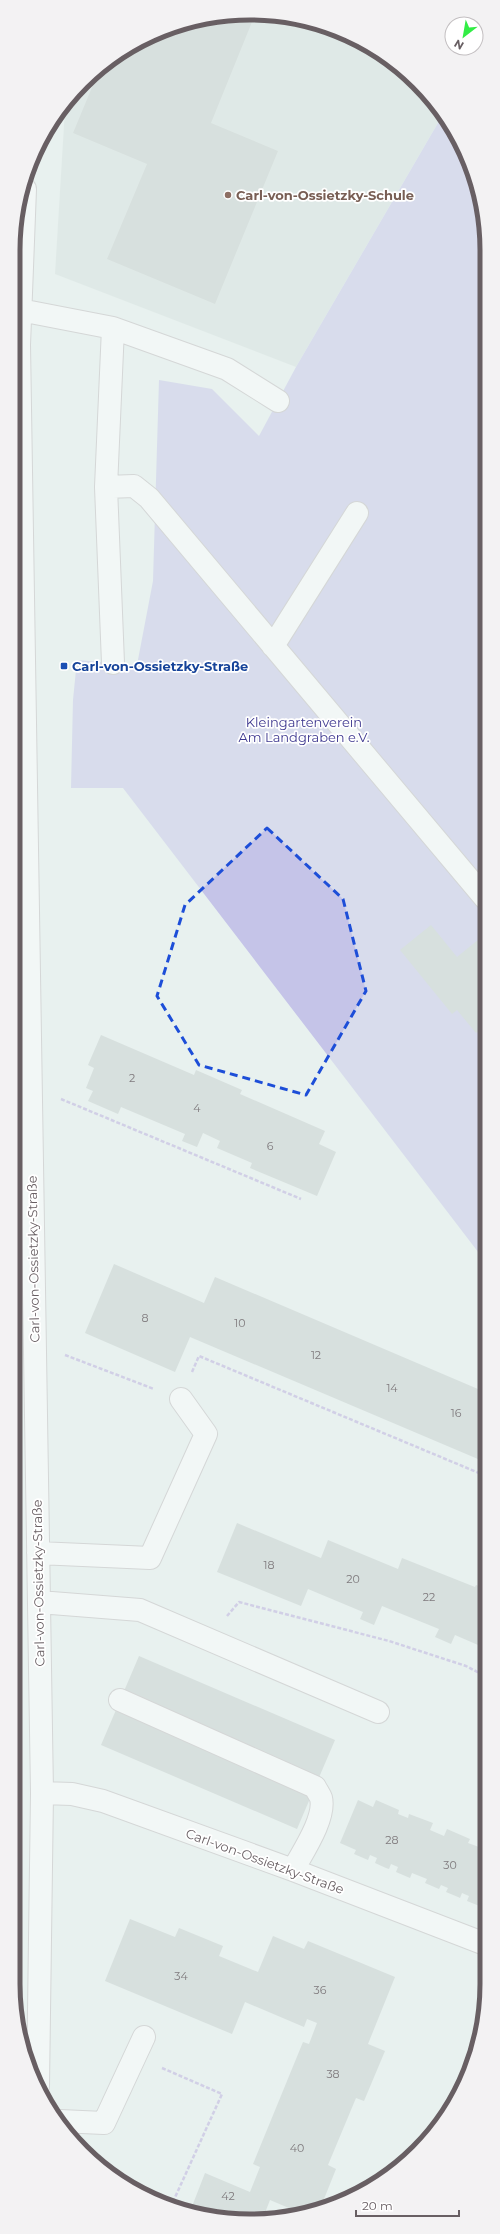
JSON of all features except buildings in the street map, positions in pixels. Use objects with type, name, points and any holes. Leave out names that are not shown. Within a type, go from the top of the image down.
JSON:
[{"type":"street","name":"Carl-von-Ossietzky-Straße","points":[[20,310],[24,203]]},
{"type":"street","points":[[20,310],[113,328],[227,369],[278,401]]},
{"type":"street","points":[[113,328],[106,487],[113,663]]},
{"type":"street","points":[[106,487],[134,486],[149,498],[480,892]]},
{"type":"street","points":[[273,646],[357,513]]},
{"type":"street","name":"Carl-von-Ossietzky-Straße","points":[[20,531],[42,1793],[38,2072]]},
{"type":"street","points":[[38,1553],[150,1558],[206,1434],[181,1399]]},
{"type":"street","points":[[39,1602],[140,1610],[378,1712]]},
{"type":"street","points":[[120,1700],[315,1787],[321,1804],[317,1825],[293,1870]]},
{"type":"street","name":"Carl-von-Ossietzky-Straße","points":[[42,1793],[72,1794],[103,1801],[293,1870],[480,1942]]},
{"type":"street","points":[[66,2121],[104,2123],[144,2037]]},
{"type":"path","points":[[30,1086],[301,1199]]},
{"type":"path","points":[[35,1343],[181,1399],[199,1356],[479,1473]]},
{"type":"path","points":[[207,1639],[239,1602],[389,1641],[466,1666],[480,1673]]},
{"type":"path","points":[[135,2057],[222,2094],[173,2201]]},
{"type":"highlighted area","points":[[267,828],[343,899],[366,991],[306,1095],[199,1065],[157,996],[185,905]]},
{"type":"shaded area","name":"Carl-von-Ossietzky-Schule","points":[[235,20],[265,20],[295,24],[324,32],[365,51],[402,77],[423,98],[440,120],[296,367],[55,274],[65,114],[87,87],[122,59],[148,44],[176,32],[205,24]]},
{"type":"green space","name":"Kleingartenverein Am Landgraben e.V.","points":[[440,120],[456,148],[468,176],[476,205],[480,235],[480,1254],[123,788],[71,788],[73,700],[77,660],[137,665],[153,581],[159,380],[212,389],[259,436],[296,367]]},
{"type":"place","name":"Carl-von-Ossietzky-Schule","points":[[228,195]]},
{"type":"place","name":"Carl-von-Ossietzky-Straße","points":[[64,666]]}]
